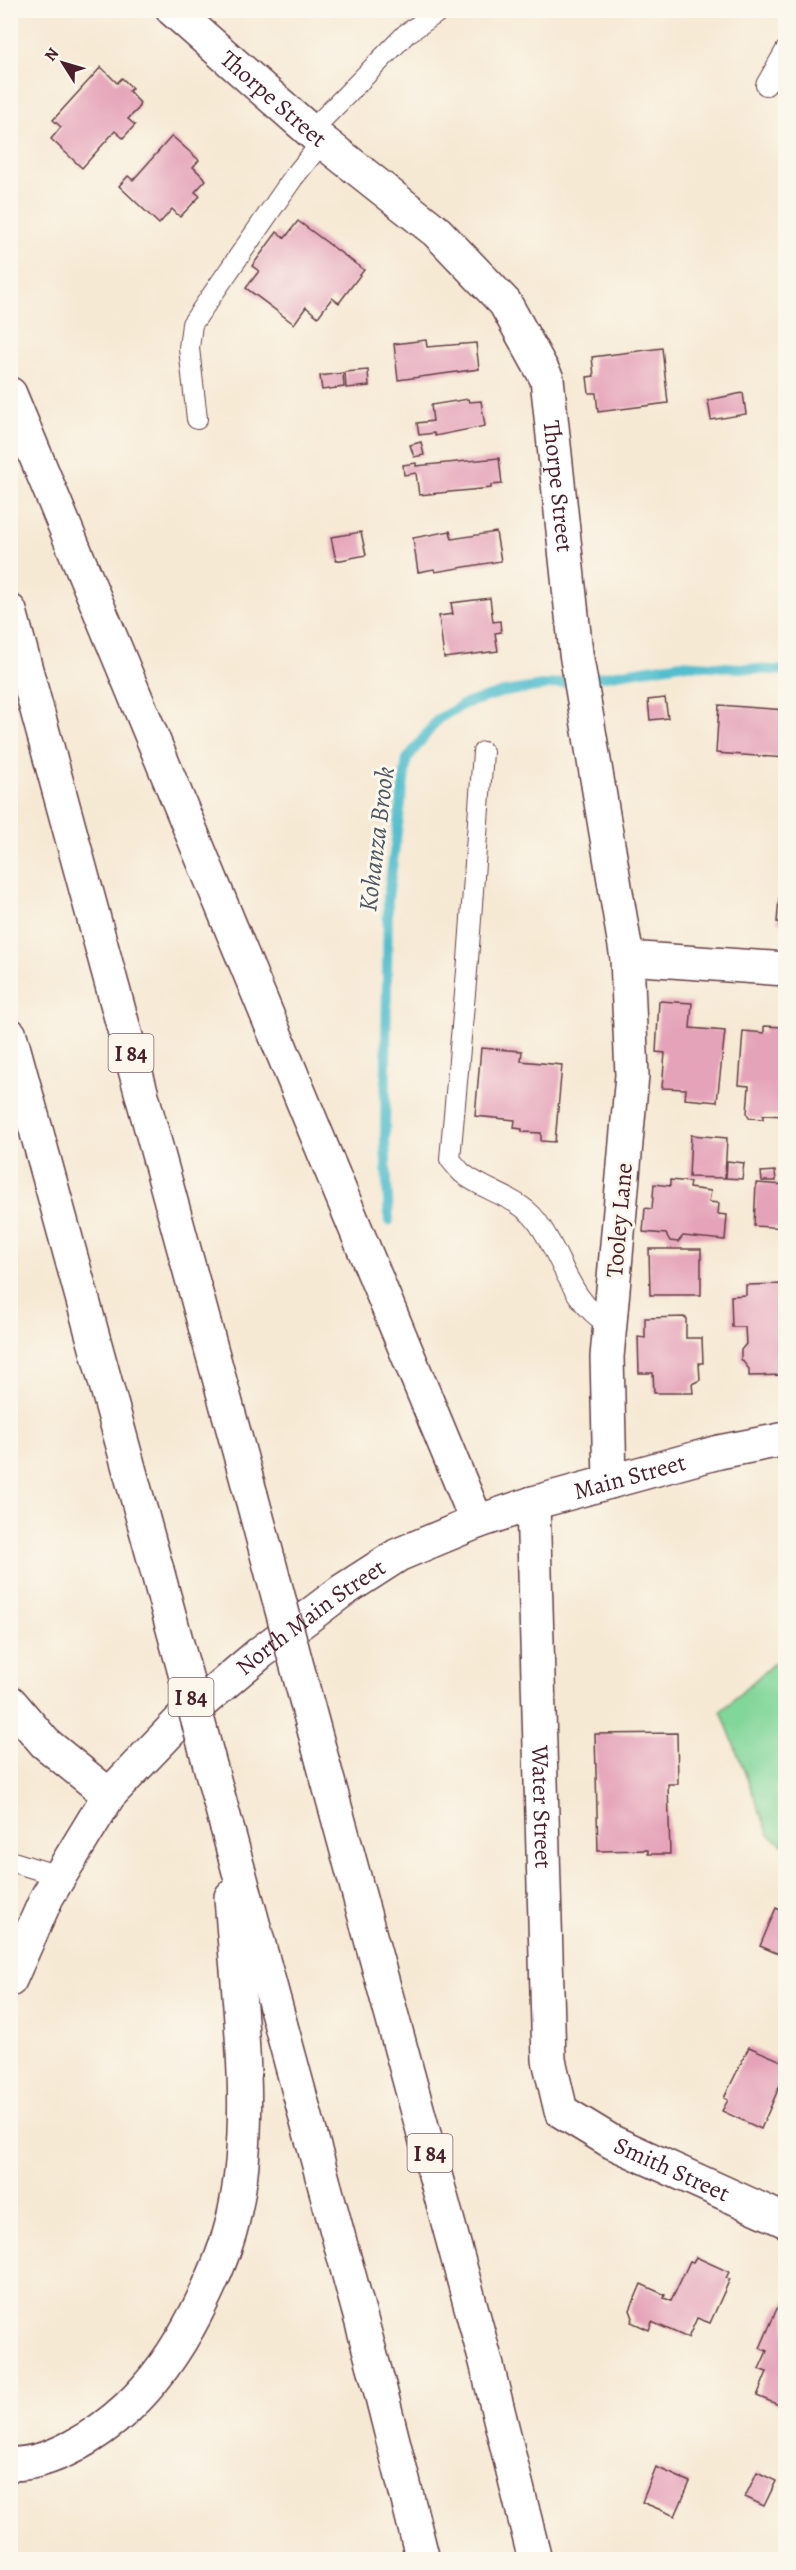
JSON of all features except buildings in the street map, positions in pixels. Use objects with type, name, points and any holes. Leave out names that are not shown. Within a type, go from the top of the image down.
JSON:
[{"type":"main road","name":"Thorpe Street","points":[[173,10],[317,136],[436,232],[505,303],[547,379],[578,662],[627,957]]},
{"type":"main road","points":[[10,394],[477,1522]]},
{"type":"main road","name":"I 84","points":[[10,611],[486,2361],[535,2559]]},
{"type":"main road","points":[[627,957],[786,969]]},
{"type":"main road","name":"Tooley Lane","points":[[610,1482],[607,1357],[632,1074],[627,957]]},
{"type":"main road","name":"I 84","points":[[10,1035],[380,2389],[423,2559]]},
{"type":"main road","name":"Main Street","points":[[477,1522],[533,1503],[719,1452],[786,1439]]},
{"type":"main road","name":"Water Street","points":[[533,1503],[549,2060],[561,2111]]},
{"type":"main road","name":"North Main Street","points":[[13,1967],[47,1897],[109,1795],[180,1721],[260,1653],[342,1591],[398,1555],[477,1522]]},
{"type":"main road","points":[[10,1702],[45,1743],[109,1795]]},
{"type":"main road","points":[[10,2464],[59,2454],[108,2426],[146,2390],[182,2340],[214,2278],[234,2216],[243,2151],[243,2073],[226,1824]]},
{"type":"main road","name":"Smith Street","points":[[561,2111],[612,2142],[786,2221]]},
{"type":"lane","points":[[197,419],[189,348],[192,324],[293,178],[317,136],[406,34],[441,10]]},
{"type":"lane","points":[[766,85],[786,50]]},
{"type":"lane","points":[[483,752],[468,960],[450,1159],[463,1173],[512,1202],[535,1219],[578,1297],[592,1314],[609,1325]]},
{"type":"lane","points":[[10,1861],[59,1876]]},
{"type":"green space","points":[[785,1658],[785,1846],[769,1835],[721,1711],[774,1663]]},
{"type":"waterway","name":"Kohanza Brook","points":[[389,1221],[385,1142],[388,897],[407,759],[438,719],[464,704],[504,692],[681,664],[786,671]]}]
